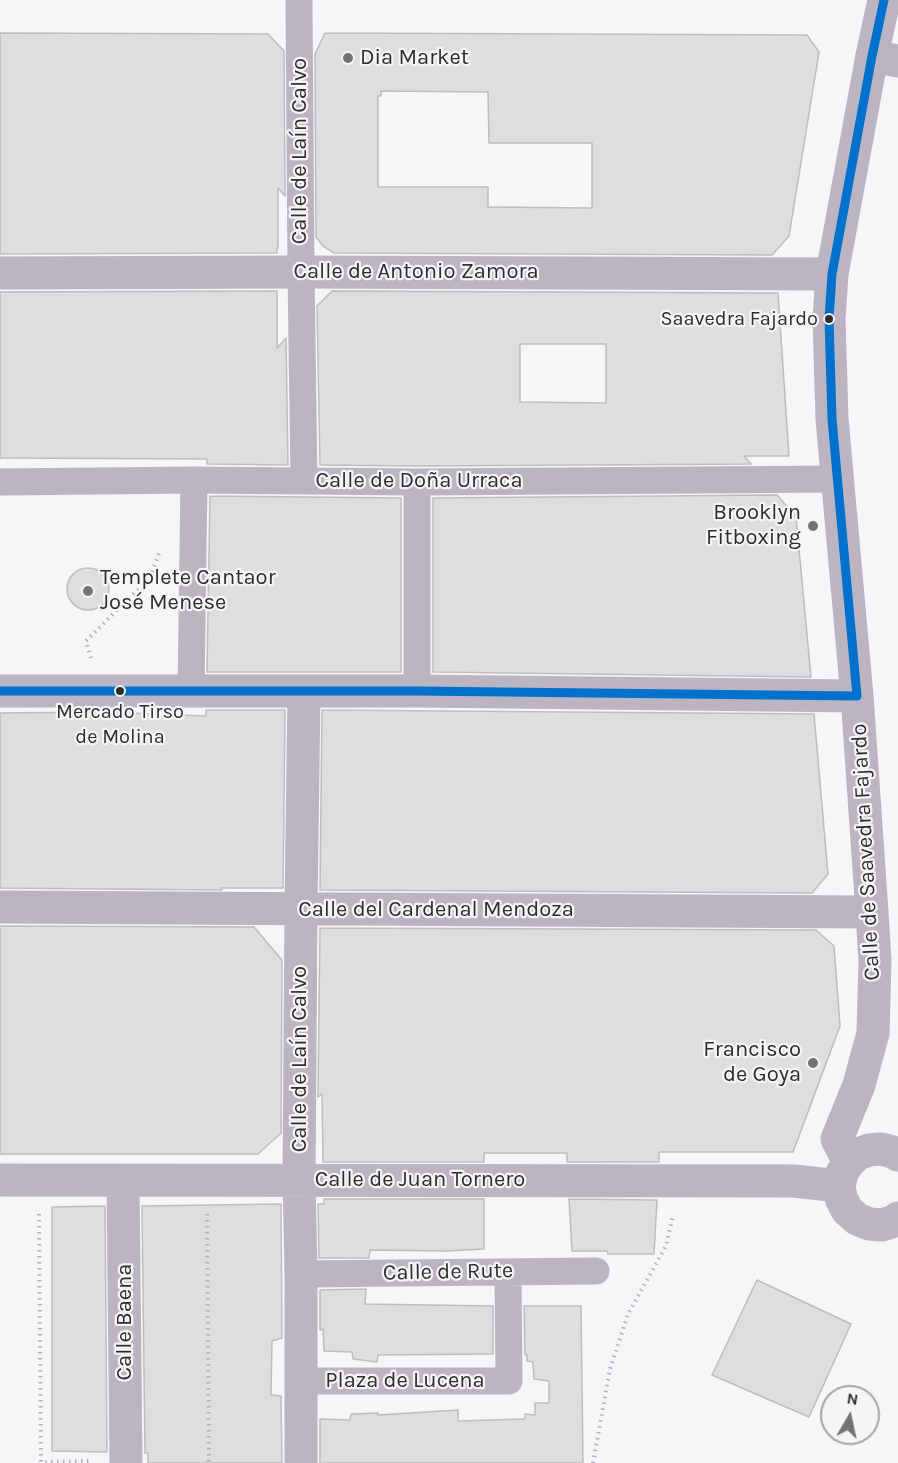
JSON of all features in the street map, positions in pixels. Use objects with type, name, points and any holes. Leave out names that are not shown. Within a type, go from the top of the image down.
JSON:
[{"type":"street","name":"Calle de Laín Calvo","points":[[299,0],[304,481]]},
{"type":"street","name":"Calle de Saavedra Fajardo","points":[[884,0],[885,59],[832,274],[829,319],[832,419],[856,696],[875,961],[873,1033],[859,1085],[837,1139],[844,1174],[841,1198],[847,1210],[857,1219],[869,1224],[882,1225],[897,1221]]},
{"type":"street","name":"Calle de Antonio Zamora","points":[[0,273],[832,274]]},
{"type":"street","name":"Calle de Doña Urraca","points":[[0,482],[194,480],[417,482],[838,478]]},
{"type":"street","points":[[191,691],[194,480]]},
{"type":"street","points":[[417,482],[417,691]]},
{"type":"street","points":[[0,691],[417,691],[856,696]]},
{"type":"street","name":"Calle de Laín Calvo","points":[[301,1463],[299,1180],[304,691]]},
{"type":"street","name":"Calle del Cardenal Mendoza","points":[[0,907],[873,912]]},
{"type":"street","points":[[844,1174],[858,1154],[869,1150],[881,1149],[898,1155]]},
{"type":"street","name":"Calle de Juan Tornero","points":[[0,1180],[795,1181],[844,1174]]},
{"type":"street","name":"Calle Baena","points":[[123,1181],[126,1462]]},
{"type":"street","name":"Calle de Rute","points":[[301,1274],[596,1271]]},
{"type":"street","name":"Plaza de Lucena","points":[[301,1381],[509,1381],[508,1272]]},
{"type":"path","points":[[92,663],[86,641],[149,580],[160,549]]},
{"type":"path","points":[[39,1180],[41,1462],[126,1462]]},
{"type":"path","points":[[207,1180],[209,1463]]},
{"type":"path","points":[[592,1463],[610,1369],[628,1314],[666,1246],[681,1181]]},
{"type":"building","points":[[0,33],[268,34],[284,51],[285,196],[278,188],[277,253],[0,254]]},
{"type":"building","points":[[325,33],[807,35],[819,52],[789,236],[772,255],[334,253],[323,246],[316,237],[315,54]],"holes":[[[381,91],[488,92],[489,143],[592,143],[592,208],[488,207],[488,187],[378,187],[378,96],[381,96]]]},
{"type":"building","points":[[277,291],[277,348],[286,338],[288,465],[207,464],[207,459],[0,458],[0,292]]},
{"type":"building","points":[[332,291],[778,293],[789,456],[744,456],[751,464],[320,465],[317,306]],"holes":[[[520,344],[606,344],[606,403],[520,402]]]},
{"type":"building","points":[[777,495],[796,517],[811,677],[433,672],[433,498]]},
{"type":"building","name":"Mercado Tirso de Molina","points":[[210,496],[401,498],[401,672],[207,672]]},
{"type":"building","name":"Templete Cantaor José Menese","points":[[88,568],[103,574],[109,589],[103,604],[88,610],[73,604],[67,589],[73,574]]},
{"type":"building","points":[[206,710],[285,710],[283,888],[221,888],[222,890],[0,888],[0,713],[103,712],[206,716]]},
{"type":"building","points":[[322,710],[814,714],[828,874],[812,893],[320,890]]},
{"type":"building","points":[[0,926],[254,927],[282,960],[281,1133],[258,1154],[0,1154]]},
{"type":"building","points":[[320,928],[816,930],[834,946],[840,1026],[793,1152],[659,1152],[659,1162],[567,1162],[567,1153],[484,1153],[484,1162],[323,1162],[322,1094],[318,1097]]},
{"type":"building","points":[[324,1199],[484,1199],[484,1249],[370,1250],[369,1258],[319,1258],[318,1204],[324,1204]]},
{"type":"building","points":[[569,1199],[657,1200],[654,1254],[572,1251]]},
{"type":"building","points":[[281,1204],[282,1338],[272,1341],[271,1395],[281,1396],[282,1463],[148,1463],[148,1453],[145,1453],[142,1206]]},
{"type":"building","points":[[105,1206],[107,1452],[52,1451],[52,1207]]},
{"type":"building","points":[[757,1280],[851,1324],[823,1385],[820,1385],[820,1393],[809,1417],[712,1375]]},
{"type":"building","points":[[366,1289],[365,1304],[493,1306],[493,1354],[378,1355],[377,1362],[353,1359],[352,1352],[324,1351],[323,1329],[320,1330],[320,1290]]},
{"type":"building","points":[[524,1306],[581,1306],[583,1463],[320,1463],[320,1419],[350,1420],[351,1414],[378,1413],[378,1415],[458,1410],[458,1421],[525,1419],[525,1414],[535,1415],[535,1403],[549,1403],[549,1381],[534,1379],[533,1362],[527,1361],[527,1355],[525,1355]]},
{"type":"transit line","points":[[0,691],[417,691],[857,696],[832,419],[829,319],[832,274],[884,0]]},
{"type":"place","name":"Dia Market","points":[[348,58]]},
{"type":"place","name":"Saavedra Fajardo","points":[[829,319]]},
{"type":"place","name":"Brooklyn Fitboxing","points":[[813,526]]},
{"type":"place","name":"Templete Cantaor José Menese","points":[[88,591]]},
{"type":"place","name":"Mercado Tirso de Molina","points":[[120,691]]},
{"type":"place","name":"Francisco de Goya","points":[[813,1063]]}]
